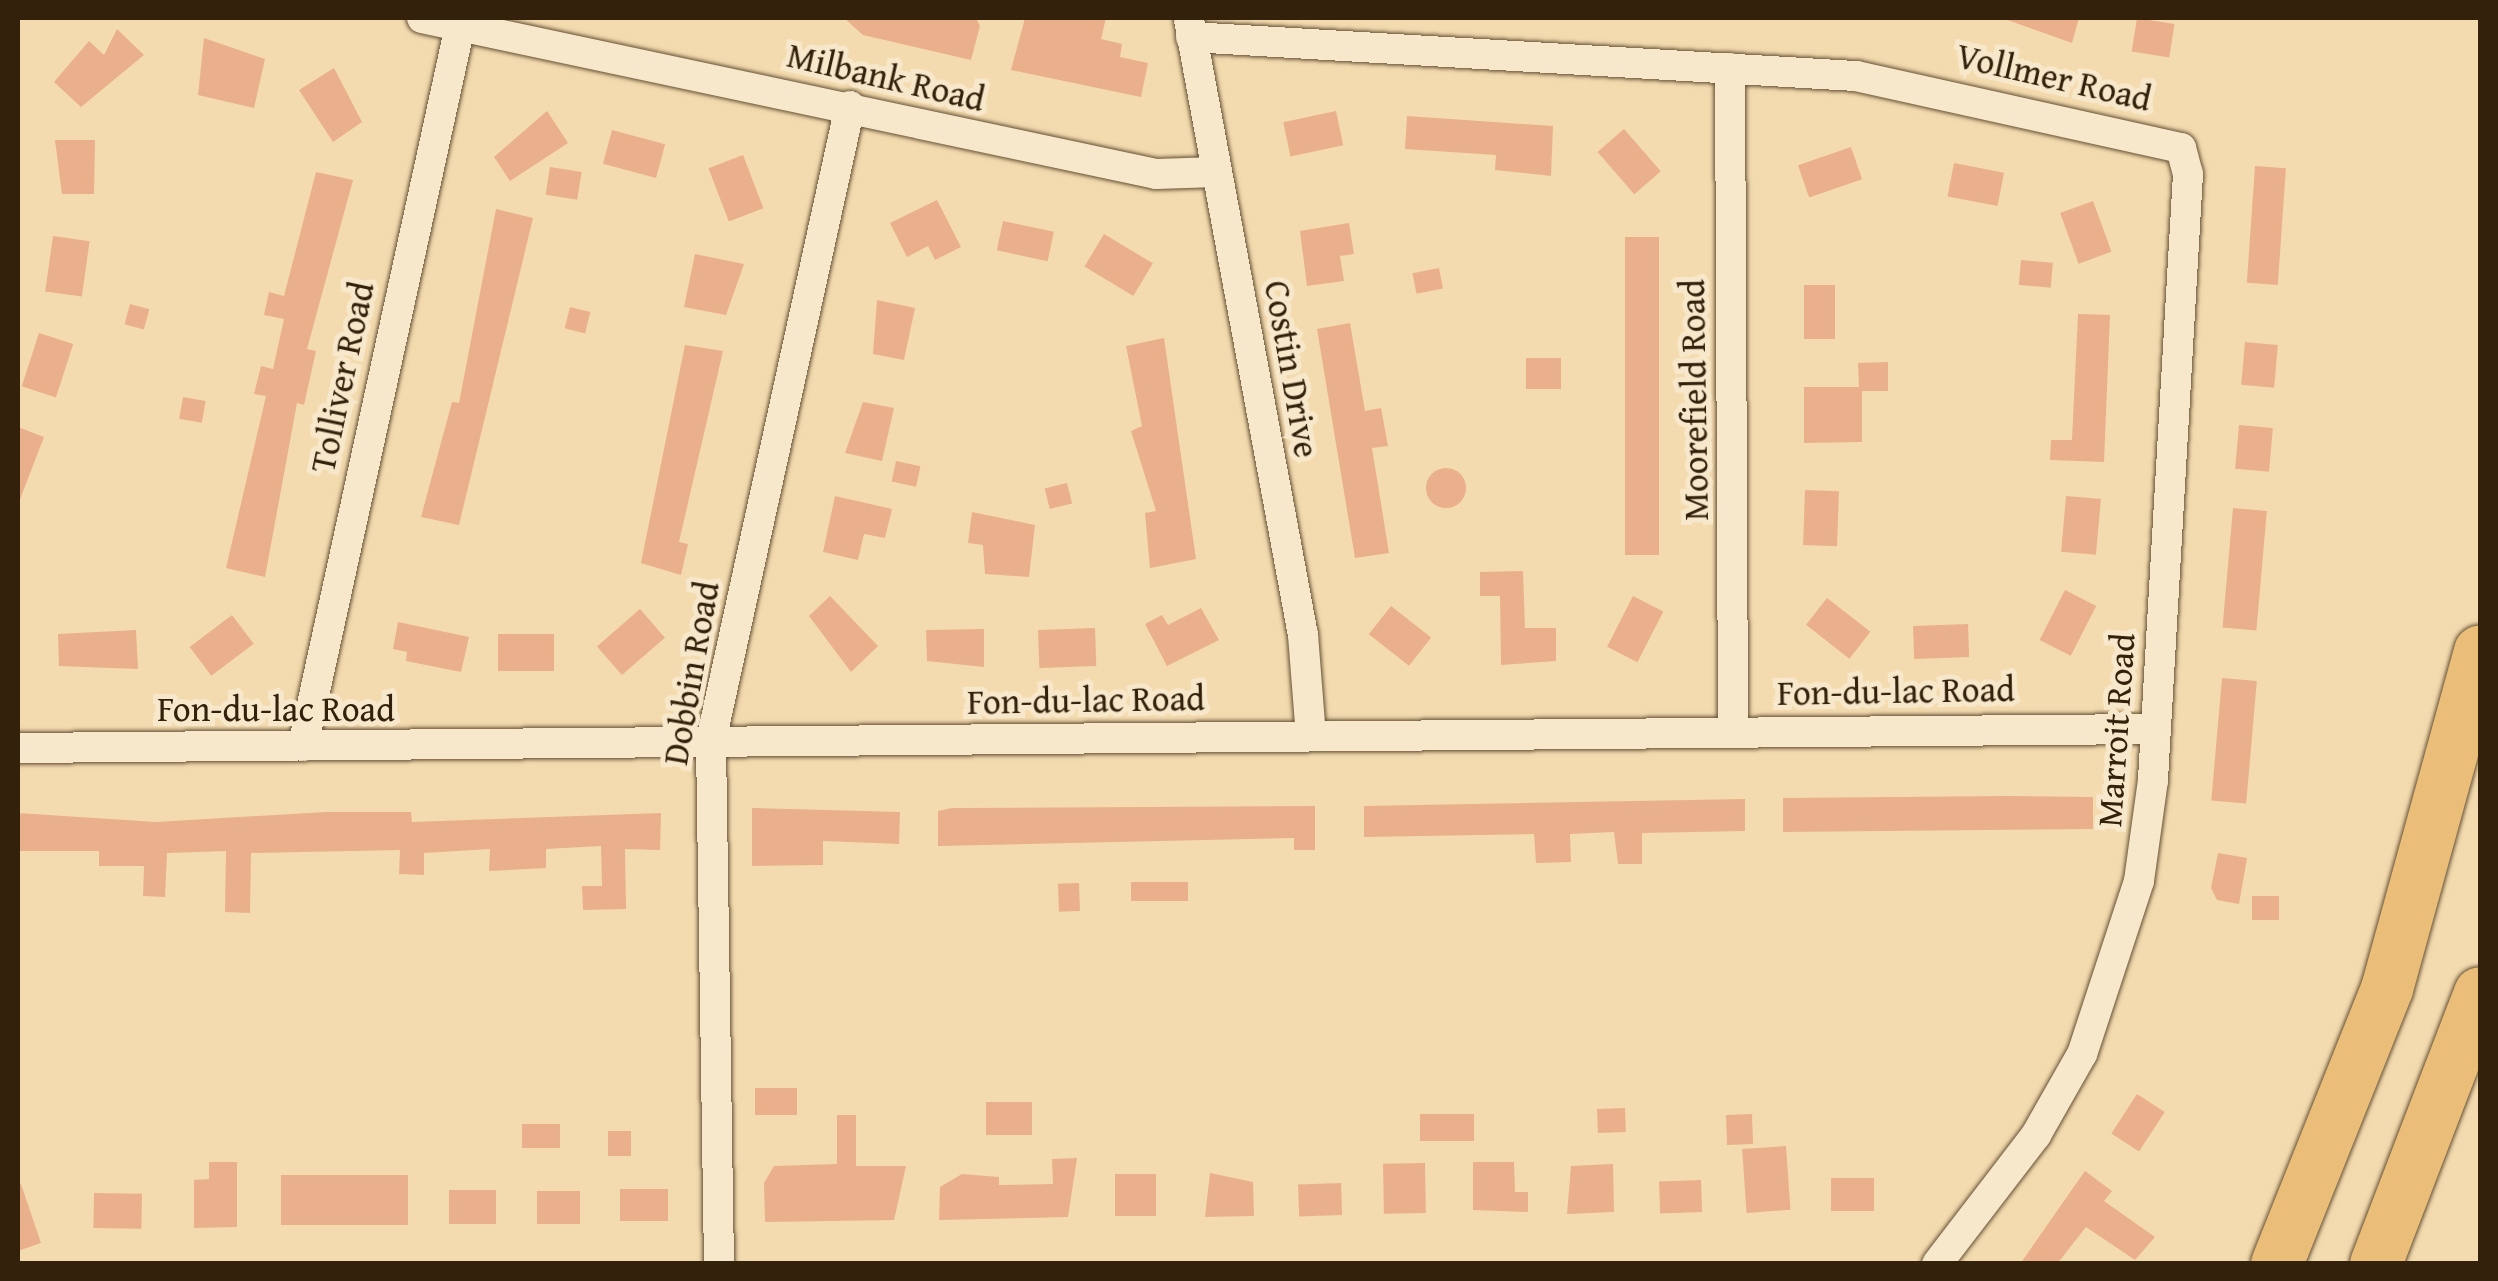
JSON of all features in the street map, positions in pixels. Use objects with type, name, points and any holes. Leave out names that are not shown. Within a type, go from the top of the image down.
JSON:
[{"type":"highway","points":[[2276,1264],[2386,990],[2480,652]]},
{"type":"highway","points":[[2376,1264],[2480,993]]},
{"type":"street","name":"Milbank Road","points":[[422,18],[1156,174],[1217,172]]},
{"type":"street","name":"Tolliver Road","points":[[303,746],[460,26]]},
{"type":"street","name":"Vollmer Road","points":[[1190,27],[1896,80],[2181,148]]},
{"type":"street","name":"Costin Drive","points":[[1190,27],[1303,635],[1311,736]]},
{"type":"street","name":"Moorefield Road","points":[[1730,68],[1732,730]]},
{"type":"street","name":"Dobbin Road","points":[[719,1264],[710,741],[850,106]]},
{"type":"street","name":"Marroit Road","points":[[1937,1264],[2036,1136],[2088,1040],[2138,882],[2155,729],[2188,174],[2181,148]]},
{"type":"street","name":"Fon-du-lac Road","points":[[18,748],[2155,729]]},
{"type":"building","points":[[844,18],[976,18],[980,26],[971,60],[863,35]]},
{"type":"building","points":[[1025,18],[1106,18],[1101,39],[1122,44],[1120,57],[1148,63],[1141,97],[1011,70]]},
{"type":"building","points":[[2002,18],[2079,18],[2072,43]]},
{"type":"building","points":[[2137,18],[2175,24],[2169,58],[2132,52]]},
{"type":"building","points":[[117,29],[144,55],[81,107],[54,82],[89,41],[104,55]]},
{"type":"building","points":[[204,38],[265,59],[254,108],[198,95]]},
{"type":"building","points":[[334,68],[362,122],[333,142],[299,90]]},
{"type":"building","points":[[547,111],[568,143],[510,181],[494,157]]},
{"type":"building","points":[[1336,111],[1343,145],[1290,156],[1283,122]]},
{"type":"building","points":[[1407,116],[1553,126],[1551,176],[1495,170],[1496,155],[1405,149]]},
{"type":"building","points":[[1624,129],[1661,171],[1634,194],[1598,152]]},
{"type":"building","points":[[612,130],[665,144],[656,178],[603,164]]},
{"type":"building","points":[[55,140],[95,140],[94,194],[62,194]]},
{"type":"building","points":[[1851,147],[1862,179],[1809,197],[1798,165]]},
{"type":"building","points":[[743,155],[763,208],[729,221],[708,168]]},
{"type":"building","points":[[1954,163],[2004,173],[1998,206],[1948,196]]},
{"type":"building","points":[[2255,166],[2286,168],[2278,285],[2247,283]]},
{"type":"building","points":[[550,167],[582,172],[577,200],[546,195]]},
{"type":"building","points":[[316,172],[353,180],[307,349],[316,351],[304,405],[297,403],[265,577],[226,568],[266,396],[254,394],[261,366],[273,369],[284,319],[264,315],[269,292],[284,296]]},
{"type":"building","points":[[937,200],[961,247],[935,260],[928,246],[907,257],[890,223]]},
{"type":"building","points":[[2093,201],[2111,252],[2079,264],[2060,213]]},
{"type":"building","points":[[496,209],[533,218],[459,525],[421,517],[452,402],[459,403]]},
{"type":"building","points":[[1003,221],[1054,232],[1048,261],[997,250]]},
{"type":"building","points":[[1349,223],[1354,254],[1340,256],[1344,281],[1307,286],[1300,231]]},
{"type":"building","points":[[1104,234],[1153,263],[1133,296],[1084,267]]},
{"type":"building","points":[[53,236],[90,241],[82,297],[45,291]]},
{"type":"building","points":[[1625,237],[1659,237],[1659,555],[1625,555]]},
{"type":"building","points":[[695,254],[744,264],[726,315],[684,307]]},
{"type":"building","points":[[2021,260],[2053,263],[2051,288],[2019,285]]},
{"type":"building","points":[[1439,268],[1443,289],[1417,294],[1412,273]]},
{"type":"building","points":[[1804,285],[1835,285],[1835,339],[1804,339]]},
{"type":"building","points":[[877,300],[915,308],[904,360],[873,354]]},
{"type":"building","points":[[130,304],[149,309],[144,329],[125,324]]},
{"type":"building","points":[[570,307],[590,312],[585,333],[565,328]]},
{"type":"building","points":[[2078,314],[2110,315],[2104,462],[2050,460],[2051,440],[2072,440]]},
{"type":"building","points":[[1350,323],[1365,411],[1381,408],[1388,446],[1372,448],[1389,553],[1355,558],[1317,329]]},
{"type":"building","points":[[39,333],[73,344],[56,397],[22,386]]},
{"type":"building","points":[[1164,338],[1196,559],[1150,568],[1145,513],[1156,511],[1131,431],[1142,426],[1126,346]]},
{"type":"building","points":[[2245,342],[2278,345],[2274,388],[2241,385]]},
{"type":"building","points":[[685,345],[723,351],[679,542],[688,544],[681,575],[641,563]]},
{"type":"building","points":[[1526,358],[1561,358],[1561,389],[1526,389]]},
{"type":"building","points":[[1888,362],[1888,391],[1862,391],[1862,442],[1804,443],[1804,387],[1859,387],[1858,363]]},
{"type":"building","points":[[183,397],[206,401],[202,423],[179,419]]},
{"type":"building","points":[[863,402],[894,408],[882,461],[845,453]]},
{"type":"building","points":[[2239,425],[2273,428],[2269,472],[2235,469]]},
{"type":"building","points":[[18,427],[44,437],[19,502],[18,502]]},
{"type":"building","points":[[896,461],[920,466],[916,487],[892,482]]},
{"type":"building","points":[[1446,468],[1460,474],[1466,488],[1460,502],[1446,508],[1432,502],[1426,488],[1432,474]]},
{"type":"building","points":[[1067,483],[1072,503],[1050,509],[1045,489]]},
{"type":"building","points":[[1805,490],[1839,491],[1837,546],[1803,545]]},
{"type":"building","points":[[835,496],[892,509],[885,538],[864,534],[858,560],[823,552]]},
{"type":"building","points":[[2066,496],[2101,499],[2096,555],[2061,552]]},
{"type":"building","points":[[2233,508],[2267,511],[2256,631],[2223,628]]},
{"type":"building","points":[[972,512],[1035,525],[1029,577],[985,574],[983,545],[968,543]]},
{"type":"building","points":[[1523,571],[1525,628],[1556,628],[1556,661],[1501,665],[1500,596],[1480,596],[1480,572]]},
{"type":"building","points":[[2065,590],[2096,606],[2071,656],[2040,640]]},
{"type":"building","points":[[830,596],[878,646],[851,672],[809,616]]},
{"type":"building","points":[[1633,596],[1663,611],[1637,662],[1607,647]]},
{"type":"building","points":[[1827,598],[1870,632],[1849,659],[1806,625]]},
{"type":"building","points":[[1391,606],[1431,637],[1409,666],[1369,634]]},
{"type":"building","points":[[1201,608],[1219,640],[1167,666],[1145,624],[1162,615],[1168,625]]},
{"type":"building","points":[[640,609],[665,638],[622,675],[597,646]]},
{"type":"building","points":[[232,615],[254,644],[211,676],[190,647]]},
{"type":"building","points":[[398,622],[469,637],[461,672],[406,661],[407,652],[393,649]]},
{"type":"building","points":[[1968,624],[1969,657],[1914,659],[1913,626]]},
{"type":"building","points":[[1095,628],[1096,666],[1039,668],[1038,630]]},
{"type":"building","points":[[984,629],[984,667],[927,661],[926,630]]},
{"type":"building","points":[[136,630],[138,669],[59,666],[58,634]]},
{"type":"building","points":[[498,634],[554,634],[554,671],[498,671]]},
{"type":"building","points":[[2222,678],[2257,681],[2246,804],[2211,801]]},
{"type":"building","points":[[2093,797],[2093,829],[1783,832],[1783,798]]},
{"type":"building","points":[[1745,799],[1745,831],[1642,833],[1642,864],[1618,864],[1614,832],[1570,834],[1571,862],[1536,863],[1534,834],[1364,837],[1364,806]]},
{"type":"building","points":[[1315,806],[1315,850],[1294,850],[1294,838],[938,846],[938,811],[952,808]]},
{"type":"building","points":[[752,808],[900,812],[899,844],[823,841],[823,865],[752,866]]},
{"type":"building","points":[[326,812],[411,812],[412,822],[661,813],[660,850],[625,849],[626,909],[583,910],[582,886],[602,886],[601,846],[546,849],[546,868],[489,871],[490,849],[424,853],[424,875],[399,874],[400,850],[251,853],[250,913],[225,912],[226,851],[167,853],[165,897],[143,896],[144,866],[99,866],[99,851],[18,851],[18,813],[156,822]]},
{"type":"building","points":[[2218,853],[2247,858],[2239,904],[2217,900],[2211,888]]},
{"type":"building","points":[[1131,882],[1188,882],[1188,901],[1131,901]]},
{"type":"building","points":[[1079,883],[1080,911],[1059,912],[1058,884]]},
{"type":"building","points":[[2252,896],[2279,896],[2279,920],[2252,920]]},
{"type":"building","points":[[755,1088],[797,1088],[797,1115],[755,1115]]},
{"type":"building","points":[[2137,1094],[2165,1112],[2139,1151],[2111,1133]]},
{"type":"building","points":[[986,1102],[1032,1102],[1032,1135],[986,1135]]},
{"type":"building","points":[[1625,1108],[1626,1132],[1598,1133],[1597,1109]]},
{"type":"building","points":[[1420,1114],[1474,1114],[1474,1141],[1420,1141]]},
{"type":"building","points":[[1752,1114],[1753,1144],[1727,1145],[1726,1115]]},
{"type":"building","points":[[837,1115],[856,1115],[856,1166],[906,1166],[894,1220],[765,1222],[764,1183],[774,1166],[837,1164]]},
{"type":"building","points":[[522,1124],[560,1124],[560,1148],[522,1148]]},
{"type":"building","points":[[608,1131],[631,1131],[631,1156],[608,1156]]},
{"type":"building","points":[[1786,1146],[1790,1210],[1747,1213],[1742,1149]]},
{"type":"building","points":[[1077,1158],[1068,1217],[939,1220],[940,1187],[962,1174],[999,1177],[999,1185],[1053,1184],[1052,1159]]},
{"type":"building","points":[[209,1162],[237,1162],[237,1227],[194,1228],[194,1180],[209,1179]]},
{"type":"building","points":[[1473,1162],[1514,1162],[1515,1192],[1528,1192],[1528,1212],[1473,1210]]},
{"type":"building","points":[[1425,1163],[1426,1213],[1384,1214],[1383,1164]]},
{"type":"building","points":[[1613,1164],[1614,1212],[1567,1214],[1571,1166]]},
{"type":"building","points":[[2085,1171],[2112,1191],[2104,1201],[2155,1237],[2135,1260],[2086,1227],[2057,1264],[2020,1264]]},
{"type":"building","points":[[1210,1173],[1253,1182],[1254,1216],[1205,1217]]},
{"type":"building","points":[[1115,1174],[1156,1174],[1156,1216],[1115,1216]]},
{"type":"building","points":[[281,1175],[408,1175],[408,1225],[281,1225]]},
{"type":"building","points":[[1831,1178],[1874,1178],[1874,1211],[1831,1211]]},
{"type":"building","points":[[1701,1180],[1702,1212],[1660,1213],[1659,1181]]},
{"type":"building","points":[[1341,1183],[1342,1215],[1299,1216],[1298,1185]]},
{"type":"building","points":[[21,1184],[41,1243],[18,1251],[18,1185]]},
{"type":"building","points":[[620,1189],[668,1189],[668,1221],[620,1221]]},
{"type":"building","points":[[449,1190],[496,1190],[496,1224],[449,1224]]},
{"type":"building","points":[[537,1191],[580,1191],[580,1224],[537,1224]]},
{"type":"building","points":[[94,1193],[142,1194],[141,1229],[93,1228]]}]
